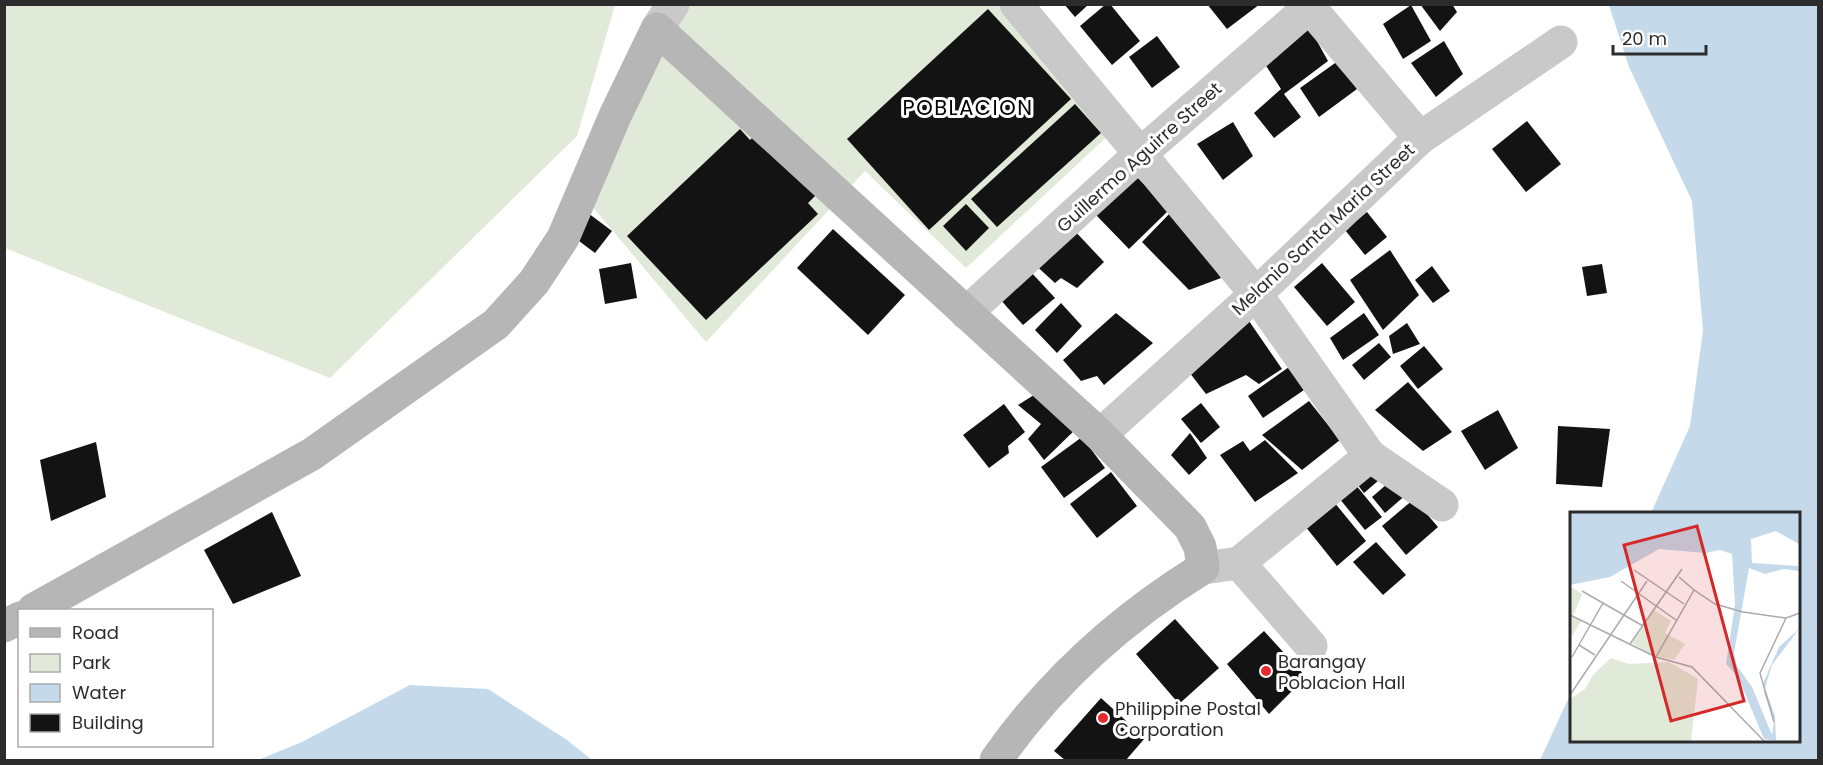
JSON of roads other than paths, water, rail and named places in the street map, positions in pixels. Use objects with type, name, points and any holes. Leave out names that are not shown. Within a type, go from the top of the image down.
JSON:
[{"type":"main road","points":[[35,609],[312,454],[496,324],[534,282],[562,238],[615,116],[665,17],[966,313],[1100,435],[1190,527],[1200,547],[1203,568],[1168,589],[1096,647],[1052,690],[996,760]]},
{"type":"main road","points":[[4,626],[18,619]]},
{"type":"street","points":[[1016,4],[1256,294],[1370,456],[1442,505]]},
{"type":"street","points":[[1309,6],[1420,138]]},
{"type":"street","name":"Guillermo Aguirre Street","points":[[966,313],[1139,155],[1309,6]]},
{"type":"street","name":"Melanio Santa Maria Street","points":[[1100,435],[1256,294],[1420,138],[1561,42]]},
{"type":"street","points":[[1203,568],[1239,563],[1370,456]]},
{"type":"street","points":[[1239,563],[1311,646]]},
{"type":"water","points":[[1609,5],[1818,5],[1818,760],[1540,760],[1570,695],[1570,741],[1799,741],[1799,512],[1651,512],[1690,426],[1703,331],[1692,201],[1629,67]]},
{"type":"water","points":[[410,685],[488,689],[567,740],[592,760],[258,760],[302,742]]},
{"type":"place","name":"Barangay Poblacion Hall","points":[[1266,671]]},
{"type":"place","name":"Philippine Postal Corporation","points":[[1103,718]]},
{"type":"district","name":"POBLACION","points":[[968,107]]}]
